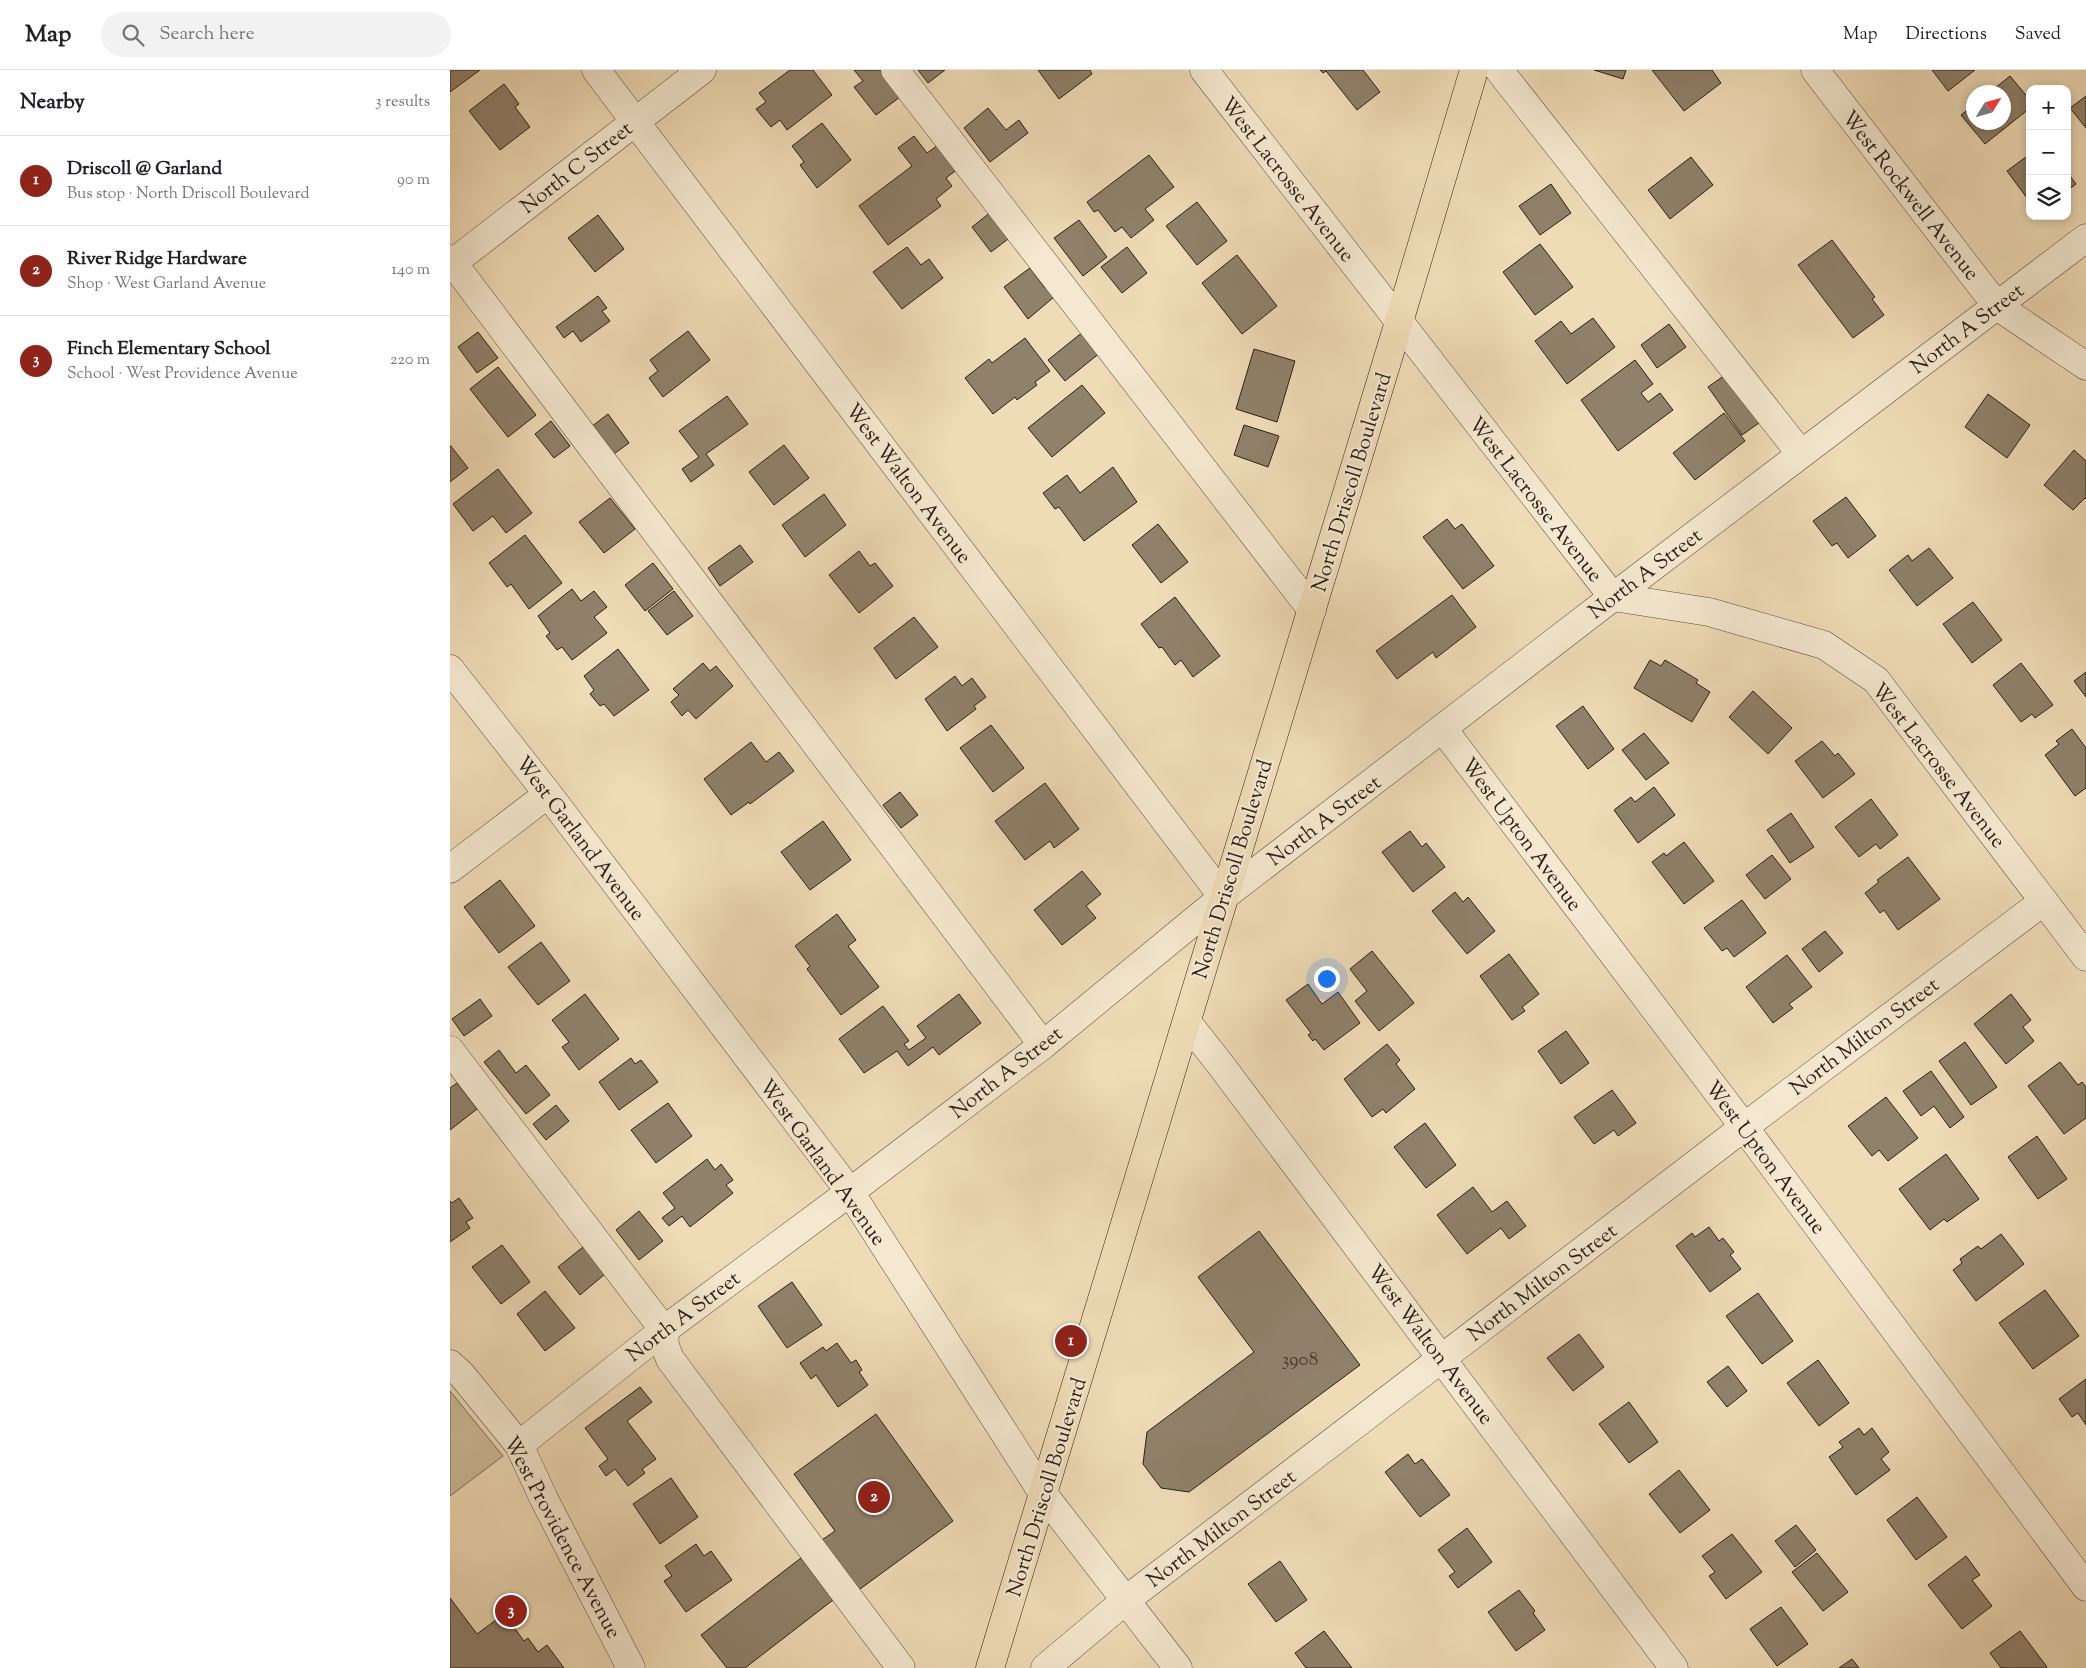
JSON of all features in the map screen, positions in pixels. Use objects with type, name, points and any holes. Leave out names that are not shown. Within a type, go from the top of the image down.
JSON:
[{"type":"main road","name":"North Driscoll Boulevard","points":[[990,1668],[1044,1495],[1187,1022],[1223,896],[1312,610],[1474,70]]},
{"type":"street","name":"West Walton Avenue","points":[[596,70],[1223,896]]},
{"type":"street","name":"North C Street","points":[[451,262],[702,70]]},
{"type":"street","points":[[895,70],[1312,610]]},
{"type":"street","name":"West Lacrosse Avenue","points":[[1204,70],[1613,597],[1710,612],[1824,645],[1876,680],[2086,957]]},
{"type":"street","points":[[1499,70],[1801,454]]},
{"type":"street","name":"West Rockwell Avenue","points":[[1815,70],[1997,306],[2086,366]]},
{"type":"street","name":"North A Street","points":[[518,1445],[664,1330],[1043,1045],[1223,896],[2086,238]]},
{"type":"street","points":[[451,262],[1043,1045]]},
{"type":"street","name":"West Garland Avenue","points":[[450,668],[850,1192],[1044,1495],[1178,1668]]},
{"type":"street","name":"West Upton Avenue","points":[[1443,729],[1744,1127],[2086,1586]]},
{"type":"street","points":[[450,869],[548,794]]},
{"type":"street","name":"North Milton Street","points":[[1045,1668],[1126,1600],[1744,1127],[2044,901]]},
{"type":"street","name":"West Walton Avenue","points":[[1187,1022],[1674,1668]]},
{"type":"street","points":[[450,1050],[664,1330],[665,1346],[670,1359],[902,1668]]},
{"type":"street","name":"West Providence Avenue","points":[[450,1364],[461,1374],[518,1445],[632,1668]]},
{"type":"shaded area","points":[[450,1391],[503,1456],[450,1496]]},
{"type":"building","points":[[450,70],[480,70],[450,92]]},
{"type":"building","points":[[790,70],[813,70],[832,95],[787,130],[780,120],[771,127],[756,109],[766,102],[759,93]]},
{"type":"building","points":[[854,70],[892,70],[908,91],[876,115],[854,87],[863,81]]},
{"type":"building","points":[[918,70],[945,70],[928,83]]},
{"type":"building","points":[[1038,70],[1090,70],[1092,74],[1059,99]]},
{"type":"building","points":[[1320,70],[1363,70],[1380,92],[1357,110],[1326,71],[1323,73]]},
{"type":"building","points":[[1594,70],[1626,70],[1623,79]]},
{"type":"building","points":[[1652,70],[1712,70],[1721,83],[1684,111]]},
{"type":"building","points":[[1932,70],[1975,70],[1948,91]]},
{"type":"building","points":[[2010,76],[2026,95],[2026,111],[2011,123],[2011,85],[1999,85]]},
{"type":"building","points":[[504,84],[519,104],[515,107],[530,127],[500,150],[469,111]]},
{"type":"building","points":[[2086,96],[2086,128],[2071,109]]},
{"type":"building","points":[[988,108],[1006,130],[1019,120],[1028,133],[990,162],[964,128]]},
{"type":"building","points":[[1966,111],[1966,121],[1961,115]]},
{"type":"building","points":[[822,123],[851,160],[817,188],[800,165],[804,162],[792,146]]},
{"type":"building","points":[[1973,130],[2002,130],[1985,144]]},
{"type":"building","points":[[914,136],[927,153],[945,140],[963,165],[946,178],[952,186],[936,199],[941,206],[888,245],[859,206],[912,166],[898,148]]},
{"type":"building","points":[[1149,155],[1174,187],[1145,209],[1154,220],[1131,238],[1122,227],[1115,232],[1098,210],[1094,212],[1087,202]]},
{"type":"building","points":[[1691,157],[1713,185],[1670,219],[1648,190]]},
{"type":"building","points":[[2026,157],[2026,197],[2007,171]]},
{"type":"building","points":[[2071,177],[2076,184],[2071,188]]},
{"type":"building","points":[[1551,184],[1571,213],[1540,235],[1519,206]]},
{"type":"building","points":[[1197,202],[1227,241],[1197,265],[1166,226]]},
{"type":"building","points":[[996,208],[1016,233],[991,252],[972,227]]},
{"type":"building","points":[[598,215],[624,249],[595,272],[568,238]]},
{"type":"building","points":[[1079,220],[1107,257],[1083,276],[1054,238]]},
{"type":"building","points":[[1832,240],[1875,297],[1872,299],[1884,315],[1853,338],[1798,265]]},
{"type":"building","points":[[1540,244],[1573,287],[1535,315],[1503,272]]},
{"type":"building","points":[[907,247],[921,265],[929,259],[943,278],[902,309],[873,272]]},
{"type":"building","points":[[1127,247],[1147,273],[1122,293],[1101,267]]},
{"type":"building","points":[[1237,255],[1277,306],[1242,334],[1202,283]]},
{"type":"building","points":[[1030,268],[1045,288],[1054,282],[1061,291],[1028,319],[1004,287]]},
{"type":"building","points":[[598,296],[607,308],[602,311],[610,321],[581,342],[573,331],[564,338],[556,327]]},
{"type":"building","points":[[1593,318],[1615,347],[1567,384],[1535,341],[1561,321],[1571,334]]},
{"type":"building","points":[[1669,324],[1686,347],[1657,368],[1641,345]]},
{"type":"building","points":[[1089,327],[1106,348],[1065,381],[1048,360]]},
{"type":"building","points":[[688,331],[710,360],[663,397],[649,378],[658,371],[650,360]]},
{"type":"building","points":[[478,332],[498,358],[477,373],[458,347]]},
{"type":"building","points":[[1025,338],[1050,371],[1035,382],[1037,385],[1017,400],[1015,397],[993,414],[965,378],[989,359],[992,363]]},
{"type":"building","points":[[1254,349],[1295,361],[1277,422],[1236,409]]},
{"type":"building","points":[[1635,360],[1653,384],[1641,393],[1648,402],[1660,393],[1673,410],[1618,451],[1581,400]]},
{"type":"building","points":[[498,367],[536,415],[508,437],[470,389]]},
{"type":"building","points":[[1732,370],[1766,418],[1742,435],[1708,387]]},
{"type":"building","points":[[1082,385],[1105,413],[1052,457],[1028,428]]},
{"type":"building","points":[[1988,394],[2030,425],[2007,458],[1965,427]]},
{"type":"building","points":[[727,396],[748,424],[706,454],[714,465],[691,482],[682,469],[699,457],[679,431]]},
{"type":"building","points":[[1724,413],[1745,441],[1695,480],[1673,453]]},
{"type":"building","points":[[608,414],[629,443],[611,456],[591,427]]},
{"type":"building","points":[[551,421],[570,446],[554,458],[535,434]]},
{"type":"building","points":[[1244,425],[1279,436],[1268,467],[1234,455]]},
{"type":"building","points":[[450,445],[468,468],[450,482]]},
{"type":"building","points":[[784,445],[809,478],[774,505],[749,472]]},
{"type":"building","points":[[2074,450],[2086,461],[2086,499],[2073,510],[2044,485]]},
{"type":"building","points":[[1113,467],[1137,502],[1084,541],[1059,507],[1055,509],[1043,493],[1067,475],[1080,493]]},
{"type":"building","points":[[498,469],[532,513],[506,533],[493,516],[473,531],[453,504]]},
{"type":"building","points":[[824,494],[846,525],[805,557],[782,525]]},
{"type":"building","points":[[1846,497],[1876,536],[1848,558],[1837,543],[1832,546],[1813,521]]},
{"type":"building","points":[[610,498],[635,529],[604,553],[579,522]]},
{"type":"building","points":[[1447,519],[1455,529],[1462,524],[1494,566],[1463,589],[1423,537]]},
{"type":"building","points":[[1158,524],[1188,562],[1161,583],[1132,545]]},
{"type":"building","points":[[525,535],[562,583],[529,609],[511,584],[507,587],[489,563]]},
{"type":"building","points":[[740,545],[753,562],[720,586],[708,568]]},
{"type":"building","points":[[1929,548],[1953,578],[1917,606],[1889,570],[1908,555],[1912,561]]},
{"type":"building","points":[[859,551],[870,566],[875,563],[893,586],[859,613],[829,575]]},
{"type":"building","points":[[653,563],[673,589],[645,611],[625,585]]},
{"type":"building","points":[[572,589],[581,601],[594,591],[607,607],[594,617],[607,633],[572,660],[562,647],[557,650],[546,636],[550,633],[538,616]]},
{"type":"building","points":[[674,591],[693,616],[667,635],[648,611]]},
{"type":"building","points":[[1452,595],[1476,627],[1436,658],[1433,652],[1397,679],[1376,651]]},
{"type":"building","points":[[1175,597],[1220,656],[1193,677],[1181,660],[1175,665],[1141,624]]},
{"type":"building","points":[[1973,602],[2002,640],[1972,663],[1943,624]]},
{"type":"building","points":[[914,617],[938,647],[896,679],[874,648]]},
{"type":"building","points":[[618,649],[649,690],[614,716],[604,704],[600,706],[590,694],[594,690],[584,676]]},
{"type":"building","points":[[1650,660],[1661,666],[1665,660],[1698,680],[1696,683],[1710,692],[1692,722],[1634,688]]},
{"type":"building","points":[[703,663],[710,671],[716,666],[733,686],[696,719],[688,710],[682,716],[671,702],[679,695],[673,689]]},
{"type":"building","points":[[2021,663],[2053,705],[2035,718],[2032,714],[2021,722],[1993,685]]},
{"type":"building","points":[[2086,672],[2086,697],[2074,681]]},
{"type":"building","points":[[955,676],[962,686],[972,678],[986,697],[974,706],[976,709],[947,731],[925,699]]},
{"type":"building","points":[[1753,691],[1792,728],[1768,754],[1729,717]]},
{"type":"building","points":[[1583,706],[1614,749],[1588,769],[1556,726]]},
{"type":"building","points":[[991,725],[1024,768],[993,792],[960,748]]},
{"type":"building","points":[[2072,729],[2086,748],[2086,788],[2075,796],[2045,755],[2059,744],[2056,741]]},
{"type":"building","points":[[1644,733],[1669,763],[1646,780],[1622,750]]},
{"type":"building","points":[[1822,741],[1835,756],[1838,753],[1855,774],[1823,798],[1795,761]]},
{"type":"building","points":[[751,742],[766,762],[779,752],[794,771],[750,804],[749,802],[731,815],[704,779]]},
{"type":"building","points":[[1045,783],[1079,829],[1054,848],[1050,841],[1025,860],[995,821]]},
{"type":"building","points":[[1654,787],[1675,815],[1638,843],[1614,810],[1631,797],[1635,802]]},
{"type":"building","points":[[900,792],[918,815],[901,828],[883,805]]},
{"type":"building","points":[[1871,799],[1898,835],[1880,849],[1876,844],[1859,857],[1835,827]]},
{"type":"building","points":[[1791,813],[1814,847],[1790,863],[1767,830]]},
{"type":"building","points":[[823,821],[851,860],[810,890],[781,852]]},
{"type":"building","points":[[1410,831],[1422,847],[1426,843],[1445,867],[1413,892],[1382,852]]},
{"type":"building","points":[[1684,842],[1714,881],[1684,904],[1652,862],[1664,853],[1666,856]]},
{"type":"building","points":[[1772,855],[1791,879],[1765,899],[1746,875]]},
{"type":"building","points":[[1908,857],[1940,899],[1898,930],[1884,910],[1880,913],[1865,893],[1879,882],[1877,880]]},
{"type":"building","points":[[1082,871],[1101,894],[1086,906],[1096,918],[1062,945],[1034,910]]},
{"type":"building","points":[[500,880],[535,926],[499,953],[464,907]]},
{"type":"building","points":[[1455,892],[1463,902],[1468,897],[1495,931],[1467,954],[1432,911]]},
{"type":"building","points":[[1742,900],[1766,933],[1734,957],[1727,948],[1722,951],[1704,928]]},
{"type":"building","points":[[837,914],[856,940],[848,946],[879,987],[841,1015],[807,969],[810,966],[795,946]]},
{"type":"building","points":[[1825,931],[1843,953],[1819,972],[1802,949]]},
{"type":"building","points":[[541,942],[570,981],[538,1005],[508,967]]},
{"type":"building","points":[[1372,951],[1414,1003],[1379,1031],[1355,1001],[1367,991],[1350,969]]},
{"type":"building","points":[[1509,954],[1539,994],[1522,1007],[1525,1011],[1512,1020],[1480,976]]},
{"type":"building","points":[[1787,955],[1812,987],[1789,1004],[1793,1008],[1773,1023],[1746,987]]},
{"type":"building","points":[[1308,984],[1322,1004],[1338,992],[1360,1023],[1324,1050],[1315,1039],[1313,1041],[1308,1035],[1311,1033],[1286,1000]]},
{"type":"building","points":[[585,994],[619,1039],[579,1070],[562,1047],[569,1042],[552,1020]]},
{"type":"building","points":[[959,994],[981,1023],[939,1055],[933,1047],[908,1066],[897,1051],[864,1073],[839,1039],[883,1006],[909,1041],[904,1044],[909,1050],[926,1038],[917,1026]]},
{"type":"building","points":[[2011,994],[2031,1020],[2023,1027],[2034,1041],[2006,1064],[1974,1024]]},
{"type":"building","points":[[480,999],[492,1016],[464,1036],[452,1019]]},
{"type":"building","points":[[1566,1031],[1589,1063],[1561,1084],[1538,1051]]},
{"type":"building","points":[[1965,1042],[1997,1087],[1971,1105],[1939,1061]]},
{"type":"building","points":[[1387,1044],[1400,1060],[1396,1064],[1415,1089],[1386,1113],[1383,1109],[1372,1117],[1344,1079]]},
{"type":"building","points":[[499,1050],[516,1073],[526,1065],[550,1095],[526,1114],[484,1062]]},
{"type":"building","points":[[631,1058],[635,1064],[641,1060],[658,1082],[619,1110],[599,1082]]},
{"type":"building","points":[[2060,1062],[2078,1085],[2082,1082],[2086,1087],[2086,1118],[2064,1134],[2028,1086]]},
{"type":"building","points":[[1931,1071],[1964,1117],[1950,1128],[1934,1106],[1921,1116],[1903,1091]]},
{"type":"building","points":[[457,1083],[477,1109],[450,1130],[450,1088]]},
{"type":"building","points":[[1612,1090],[1636,1123],[1618,1136],[1614,1130],[1594,1144],[1574,1117]]},
{"type":"building","points":[[1886,1097],[1918,1138],[1888,1161],[1879,1150],[1872,1156],[1848,1126]]},
{"type":"building","points":[[668,1103],[692,1136],[656,1163],[631,1130]]},
{"type":"building","points":[[556,1105],[569,1121],[546,1140],[533,1124]]},
{"type":"building","points":[[1425,1123],[1456,1165],[1426,1188],[1394,1147]]},
{"type":"building","points":[[2037,1136],[2067,1179],[2038,1199],[2008,1157]]},
{"type":"building","points":[[1946,1154],[1979,1199],[1947,1222],[1944,1219],[1930,1230],[1899,1189]]},
{"type":"building","points":[[707,1159],[715,1170],[721,1164],[733,1180],[726,1185],[733,1193],[690,1227],[682,1216],[669,1226],[662,1218],[675,1208],[663,1193]]},
{"type":"building","points":[[1473,1187],[1492,1212],[1507,1201],[1526,1226],[1509,1239],[1501,1228],[1467,1254],[1437,1215]]},
{"type":"building","points":[[459,1198],[473,1218],[466,1222],[470,1228],[450,1242],[450,1201],[452,1203]]},
{"type":"building","points":[[639,1211],[663,1241],[639,1260],[616,1230]]},
{"type":"building","points":[[1709,1227],[1719,1241],[1723,1238],[1734,1252],[1730,1255],[1741,1269],[1710,1292],[1676,1246],[1692,1233],[1695,1237]]},
{"type":"building","points":[[1259,1231],[1360,1365],[1189,1492],[1161,1488],[1143,1464],[1147,1432],[1254,1352],[1198,1277]]},
{"type":"building","points":[[2001,1234],[2024,1264],[1976,1301],[1953,1270],[1962,1263],[1960,1259],[1978,1246],[1981,1249]]},
{"type":"building","points":[[502,1245],[530,1282],[501,1304],[472,1267]]},
{"type":"building","points":[[583,1247],[605,1274],[580,1295],[558,1267]]},
{"type":"building","points":[[792,1282],[822,1325],[787,1348],[758,1306]]},
{"type":"building","points":[[2045,1290],[2079,1336],[2033,1369],[1999,1323]]},
{"type":"building","points":[[545,1291],[575,1328],[545,1351],[517,1314]]},
{"type":"building","points":[[1758,1293],[1793,1341],[1762,1364],[1726,1316]]},
{"type":"building","points":[[1579,1334],[1604,1367],[1573,1391],[1547,1358]]},
{"type":"building","points":[[837,1343],[851,1363],[856,1360],[862,1370],[859,1372],[868,1385],[838,1407],[816,1375],[811,1379],[800,1363],[823,1347],[826,1351]]},
{"type":"building","points":[[1818,1360],[1849,1403],[1819,1426],[1787,1383]]},
{"type":"building","points":[[1728,1366],[1747,1391],[1727,1407],[1707,1382]]},
{"type":"building","points":[[2086,1379],[2086,1425],[2078,1413],[2072,1417],[2059,1399]]},
{"type":"building","points":[[640,1387],[652,1402],[627,1421],[656,1459],[642,1469],[645,1473],[628,1486],[615,1469],[606,1476],[599,1466],[608,1459],[585,1428]]},
{"type":"building","points":[[1629,1402],[1658,1442],[1629,1463],[1599,1424]]},
{"type":"building","points":[[876,1414],[953,1521],[856,1592],[819,1542],[835,1531],[794,1474]]},
{"type":"building","points":[[1859,1428],[1864,1435],[1872,1428],[1889,1452],[1881,1459],[1890,1470],[1856,1495],[1829,1457],[1843,1447],[1839,1442]]},
{"type":"building","points":[[1408,1454],[1415,1464],[1422,1459],[1450,1495],[1420,1517],[1385,1472]]},
{"type":"building","points":[[1679,1470],[1710,1510],[1680,1533],[1649,1494]]},
{"type":"building","points":[[671,1478],[698,1517],[660,1544],[633,1504]]},
{"type":"building","points":[[1917,1497],[1947,1537],[1916,1560],[1887,1520]]},
{"type":"building","points":[[1796,1525],[1816,1550],[1795,1567],[1775,1541]]},
{"type":"building","points":[[1467,1528],[1492,1562],[1458,1588],[1449,1576],[1455,1572],[1438,1550]]},
{"type":"building","points":[[1732,1534],[1762,1572],[1726,1599],[1709,1576],[1715,1572],[1702,1556]]},
{"type":"building","points":[[696,1544],[704,1556],[711,1551],[732,1580],[686,1612],[664,1581],[672,1576],[665,1566]]},
{"type":"building","points":[[1817,1553],[1848,1592],[1823,1611],[1792,1572]]},
{"type":"building","points":[[1966,1556],[1980,1575],[1972,1580],[1992,1606],[1962,1629],[1928,1585]]},
{"type":"building","points":[[801,1558],[833,1600],[745,1668],[727,1668],[701,1635]]},
{"type":"building","points":[[1280,1561],[1307,1600],[1276,1622],[1248,1584]]},
{"type":"building","points":[[1519,1590],[1535,1611],[1533,1613],[1545,1630],[1516,1651],[1488,1612]]},
{"type":"building","points":[[450,1598],[477,1634],[504,1614],[524,1641],[528,1638],[538,1652],[547,1645],[564,1668],[450,1668]]},
{"type":"building","points":[[1781,1607],[1808,1644],[1777,1666],[1750,1629]]},
{"type":"building","points":[[1324,1631],[1352,1668],[1306,1668],[1295,1653]]},
{"type":"building","points":[[2020,1631],[2046,1668],[2001,1668],[1990,1653]]},
{"type":"building","points":[[1852,1659],[1859,1668],[1839,1668]]},
{"type":"place","name":"Driscoll @ Garland","points":[[1071,1341]]},
{"type":"place","name":"River Ridge Hardware","points":[[874,1497]]},
{"type":"place","name":"Finch Elementary School","points":[[511,1611]]}]
